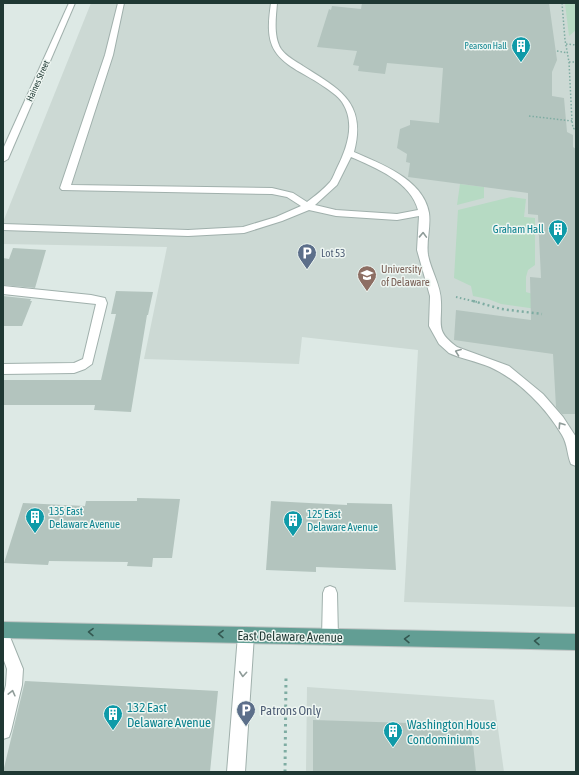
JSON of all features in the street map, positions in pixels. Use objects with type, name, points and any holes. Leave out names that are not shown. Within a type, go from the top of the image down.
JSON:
[{"type":"main road","name":"East Delaware Avenue","points":[[3,630],[576,642]]},
{"type":"street","name":"Haines Street","points":[[3,159],[72,3]]},
{"type":"street","points":[[121,3],[109,55],[65,188],[272,191],[290,195],[308,207],[336,213],[398,217],[424,212]]},
{"type":"street","points":[[3,227],[188,233],[244,230],[279,219],[308,207],[334,183],[349,153],[352,142],[353,125],[351,113],[345,100],[326,84],[288,60],[278,50],[274,40],[272,22],[274,3]]},
{"type":"street","points":[[349,153],[392,173],[411,190],[421,202],[424,212],[423,255],[433,286],[436,302],[433,327],[443,342],[454,351],[496,364],[516,376],[550,409],[573,442],[576,460]]},
{"type":"street","points":[[3,290],[91,299],[101,301],[102,303],[88,361],[82,366],[74,368],[3,369]]},
{"type":"street","points":[[330,593],[330,637]]},
{"type":"street","points":[[236,772],[246,635]]},
{"type":"street","points":[[3,637],[15,669],[14,685],[3,731]]},
{"type":"path","points":[[562,3],[564,40],[569,62],[572,121],[573,128],[576,130]]},
{"type":"path","points":[[566,44],[576,45]]},
{"type":"path","points":[[557,51],[568,53]]},
{"type":"path","points":[[569,62],[576,62]]},
{"type":"path","points":[[529,116],[572,121]]},
{"type":"path","points":[[452,296],[472,300],[501,310],[542,314]]},
{"type":"path","points":[[285,772],[286,676]]},
{"type":"shaded area","name":"University of Delaware","points":[[91,3],[576,3],[576,607],[404,602],[418,350],[302,337],[299,364],[144,359],[167,247],[3,244],[3,222]]},
{"type":"shaded area","points":[[307,687],[494,700],[504,772],[306,772]]},
{"type":"green space","points":[[565,3],[576,3],[576,30],[569,36]]},
{"type":"green space","points":[[460,184],[484,187],[484,198],[457,205]]},
{"type":"green space","points":[[511,197],[526,199],[524,217],[535,218],[535,265],[528,270],[526,277],[526,292],[536,295],[537,309],[501,304],[488,299],[473,296],[471,286],[454,278],[458,210]]},
{"type":"building","points":[[362,3],[549,3],[557,60],[552,72],[552,96],[564,98],[567,132],[573,135],[573,147],[576,149],[576,414],[562,414],[556,407],[553,354],[454,340],[456,310],[531,320],[530,277],[541,278],[538,215],[528,214],[528,193],[408,177],[410,163],[406,162],[407,154],[397,148],[400,129],[410,125],[410,120],[439,123],[443,68],[387,63],[385,74],[358,71],[359,66],[353,65],[357,51],[317,47],[329,9],[331,10],[332,6],[361,9]]},
{"type":"building","points":[[13,248],[46,250],[35,288],[3,285],[3,258],[9,259]]},
{"type":"building","points":[[116,291],[153,292],[147,315],[131,412],[94,410],[95,405],[3,405],[3,380],[101,380],[116,314],[111,314]]},
{"type":"building","points":[[3,296],[31,299],[30,301],[32,301],[22,326],[3,326]]},
{"type":"building","points":[[137,498],[180,499],[172,558],[153,558],[152,567],[127,566],[128,562],[49,561],[48,565],[4,563],[23,503],[85,506],[86,501],[137,501]]},
{"type":"building","points":[[271,501],[347,505],[347,503],[392,504],[396,570],[316,567],[316,572],[266,570]]},
{"type":"building","name":"132 East Delaware Avenue","points":[[25,681],[218,691],[210,772],[3,772]]},
{"type":"building","name":"Washington House Condominiums","points":[[313,720],[471,725],[476,772],[313,772]]},
{"type":"place","name":"Pearson Hall","points":[[521,63]]},
{"type":"place","name":"Graham Hall","points":[[558,246]]},
{"type":"place","name":"Lot 53","points":[[307,270]]},
{"type":"place","name":"University of Delaware","points":[[367,292]]},
{"type":"place","name":"135 East Delaware Avenue","points":[[35,534]]},
{"type":"place","name":"125 East Delaware Avenue","points":[[293,537]]},
{"type":"place","name":"Patrons Only","points":[[246,727]]},
{"type":"place","name":"132 East Delaware Avenue","points":[[113,731]]},
{"type":"place","name":"Washington House Condominiums","points":[[393,748]]}]
